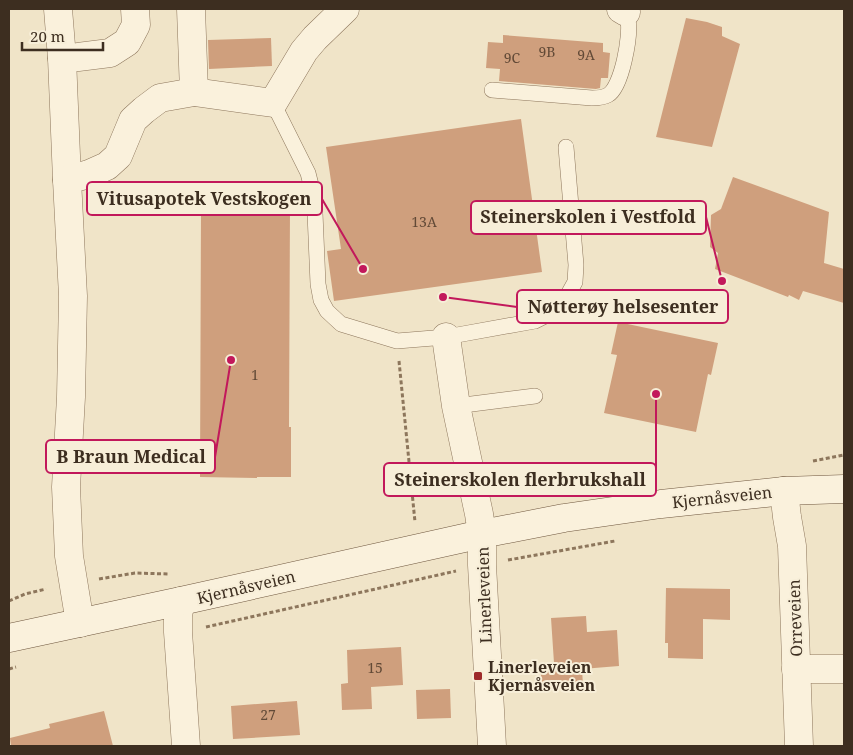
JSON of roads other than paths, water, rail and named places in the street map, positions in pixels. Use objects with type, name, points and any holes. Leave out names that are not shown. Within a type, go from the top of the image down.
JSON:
[{"type":"street","points":[[58,9],[73,296],[71,397],[66,487],[68,556],[80,623]]},
{"type":"street","points":[[62,58],[110,53],[119,48],[127,42],[136,25],[135,9]]},
{"type":"street","points":[[191,9],[194,92]]},
{"type":"street","points":[[67,180],[107,166],[118,156],[133,120],[160,98],[194,92],[272,103],[304,51],[345,9]]},
{"type":"street","points":[[446,337],[456,406],[482,534]]},
{"type":"street","name":"Kjernåsveien","points":[[9,638],[482,534],[564,518],[661,504],[784,491],[844,489]]},
{"type":"street","name":"Orreveien","points":[[784,491],[792,546],[799,746]]},
{"type":"street","name":"Linerleveien","points":[[482,534],[492,746]]},
{"type":"street","points":[[181,601],[178,615],[178,632],[186,746]]},
{"type":"street","points":[[796,669],[844,669]]},
{"type":"lane","points":[[492,90],[592,98],[601,98],[609,95],[617,84],[623,66],[628,38],[629,21],[623,11]]},
{"type":"lane","points":[[272,103],[308,172],[315,214],[318,284],[321,300],[327,311],[341,324],[397,341],[446,337],[535,321],[553,312],[565,300],[575,282],[576,265],[566,148]]},
{"type":"lane","points":[[456,406],[535,396]]},
{"type":"place","name":"Vitusapotek Vestskogen","points":[[363,269]]},
{"type":"place","name":"Steinerskolen i Vestfold","points":[[722,281]]},
{"type":"place","name":"Nøtterøy helsesenter","points":[[443,297]]},
{"type":"place","name":"B Braun Medical","points":[[231,360]]},
{"type":"place","name":"Steinerskolen flerbrukshall","points":[[656,394]]},
{"type":"place","name":"Linerleveien Kjernåsveien","points":[[478,676]]}]
